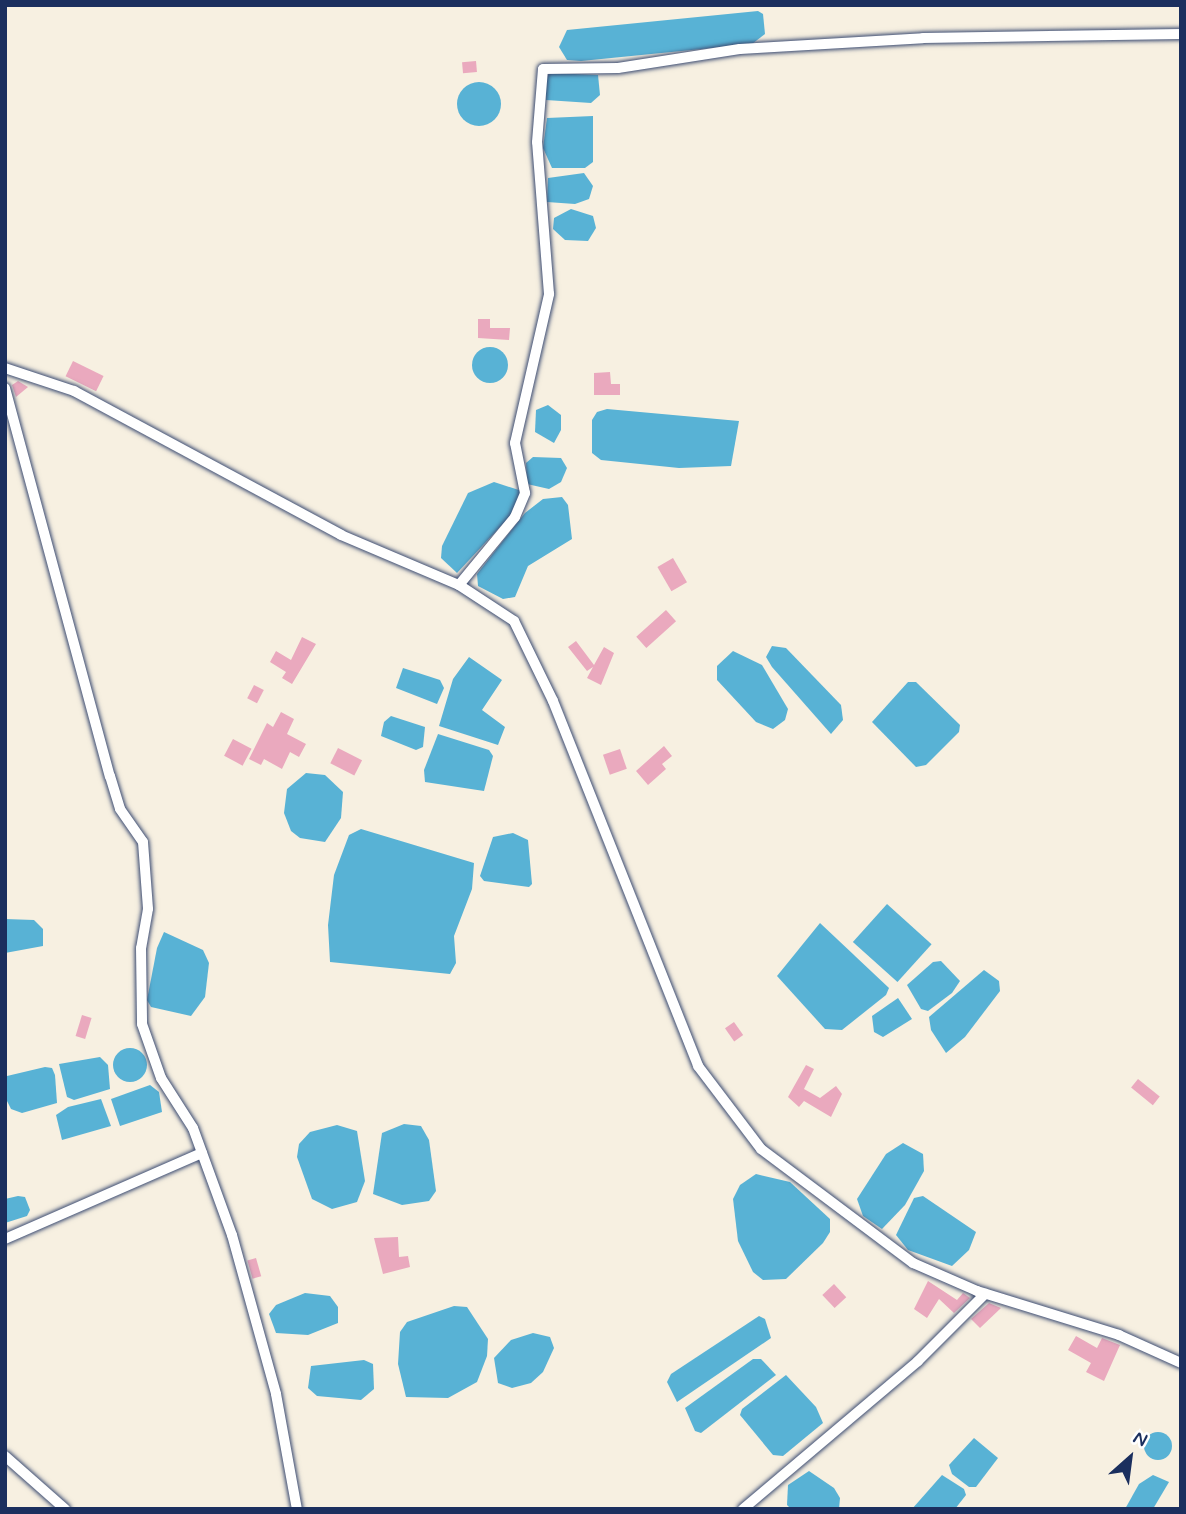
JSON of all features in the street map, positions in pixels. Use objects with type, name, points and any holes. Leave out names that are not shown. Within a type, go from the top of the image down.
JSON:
[{"type":"street","points":[[459,585],[515,517],[525,493],[515,443],[549,294],[537,142],[543,69],[618,68],[740,49],[923,38],[1181,34]]},
{"type":"street","points":[[5,368],[74,391],[341,535],[459,585],[514,621],[526,641],[698,1066],[726,1108],[761,1149],[865,1231],[913,1263],[985,1294],[1119,1335],[1181,1363]]},
{"type":"street","points":[[5,388],[120,809],[143,842],[148,909],[141,948],[142,1024],[161,1078],[193,1128],[253,1309],[292,1465],[297,1509]]},
{"type":"street","points":[[5,1239],[202,1153]]},
{"type":"street","points":[[743,1509],[918,1361],[985,1294]]},
{"type":"street","points":[[5,1456],[65,1509]]},
{"type":"water","points":[[758,11],[763,14],[765,34],[752,44],[581,61],[567,60],[559,47],[567,30]]},
{"type":"water","points":[[550,73],[598,75],[600,95],[591,103],[546,100],[546,78]]},
{"type":"water","points":[[479,82],[488,83],[495,88],[500,95],[500,113],[495,120],[488,125],[479,126],[470,125],[463,120],[458,113],[457,104],[458,95],[463,88],[470,83]]},
{"type":"water","points":[[593,116],[593,162],[585,168],[552,168],[543,148],[547,118]]},
{"type":"water","points":[[584,173],[593,186],[589,199],[575,204],[547,202],[548,178]]},
{"type":"water","points":[[571,209],[593,216],[596,228],[588,241],[565,240],[553,229],[554,218]]},
{"type":"water","points":[[490,347],[503,352],[508,365],[503,378],[490,383],[477,378],[472,365],[477,352]]},
{"type":"water","points":[[548,405],[561,415],[561,430],[554,443],[535,432],[536,410]]},
{"type":"water","points":[[607,409],[739,421],[731,466],[679,468],[601,460],[592,453],[592,420],[597,412]]},
{"type":"water","points":[[533,457],[561,458],[567,468],[561,482],[549,489],[527,484],[526,463]]},
{"type":"water","points":[[494,482],[522,491],[513,513],[457,573],[441,558],[442,546],[468,493]]},
{"type":"water","points":[[562,497],[568,505],[572,539],[528,566],[515,597],[503,599],[478,586],[477,574],[525,513],[543,499]]},
{"type":"water","points":[[772,646],[786,648],[841,705],[843,720],[831,734],[772,667],[766,657]]},
{"type":"water","points":[[733,651],[762,665],[788,709],[785,720],[773,729],[756,722],[717,680],[717,666]]},
{"type":"water","points":[[469,657],[502,680],[482,710],[505,727],[498,745],[439,726],[453,679]]},
{"type":"water","points":[[403,668],[440,680],[444,688],[437,704],[396,688]]},
{"type":"water","points":[[908,682],[916,682],[960,725],[959,732],[926,765],[916,767],[872,722]]},
{"type":"water","points":[[391,716],[425,727],[423,747],[416,750],[381,736],[384,722]]},
{"type":"water","points":[[438,734],[489,750],[493,756],[484,791],[425,782],[424,770]]},
{"type":"water","points":[[306,773],[325,775],[343,792],[341,818],[325,842],[300,838],[291,831],[284,813],[287,789]]},
{"type":"water","points":[[361,829],[474,863],[472,889],[454,936],[456,963],[450,974],[330,962],[328,925],[334,875],[349,835]]},
{"type":"water","points":[[513,833],[528,840],[532,884],[529,887],[484,881],[480,876],[493,837]]},
{"type":"water","points":[[887,904],[932,944],[897,982],[853,942]]},
{"type":"water","points":[[5,919],[34,920],[43,929],[43,946],[5,953]]},
{"type":"water","points":[[820,923],[889,988],[886,995],[842,1030],[825,1029],[777,976]]},
{"type":"water","points":[[164,932],[203,950],[209,963],[205,997],[191,1016],[151,1007],[147,1000],[157,948]]},
{"type":"water","points":[[941,961],[960,981],[952,993],[928,1011],[921,1009],[907,985],[933,962]]},
{"type":"water","points":[[984,970],[999,981],[1000,991],[965,1037],[946,1053],[931,1030],[929,1017]]},
{"type":"water","points":[[898,998],[912,1019],[883,1037],[874,1032],[872,1016]]},
{"type":"water","points":[[130,1048],[142,1053],[147,1065],[142,1077],[130,1082],[118,1077],[113,1065],[118,1053]]},
{"type":"water","points":[[100,1057],[108,1065],[110,1089],[74,1100],[67,1097],[59,1064]]},
{"type":"water","points":[[45,1067],[52,1068],[55,1075],[57,1103],[22,1113],[11,1109],[5,1097],[7,1076]]},
{"type":"water","points":[[150,1085],[159,1092],[162,1112],[120,1126],[111,1099]]},
{"type":"water","points":[[101,1099],[111,1126],[62,1140],[56,1115],[68,1107]]},
{"type":"water","points":[[404,1124],[421,1126],[429,1140],[436,1191],[429,1201],[402,1205],[373,1194],[382,1133]]},
{"type":"water","points":[[337,1125],[357,1131],[365,1181],[357,1202],[332,1209],[312,1199],[297,1157],[299,1144],[310,1132]]},
{"type":"water","points":[[903,1143],[923,1154],[924,1171],[905,1205],[882,1229],[863,1216],[857,1199],[886,1154]]},
{"type":"water","points":[[756,1174],[790,1182],[830,1219],[830,1232],[823,1243],[786,1279],[763,1280],[753,1272],[738,1241],[733,1199],[740,1185]]},
{"type":"water","points":[[923,1196],[976,1232],[969,1250],[952,1266],[908,1250],[896,1235],[914,1198]]},
{"type":"water","points":[[25,1197],[30,1210],[27,1216],[5,1223],[5,1199]]},
{"type":"water","points":[[305,1293],[330,1296],[338,1307],[338,1323],[308,1335],[276,1333],[269,1314],[276,1305]]},
{"type":"water","points":[[454,1306],[467,1307],[488,1339],[487,1356],[477,1382],[448,1398],[406,1397],[398,1364],[400,1332],[407,1322]]},
{"type":"water","points":[[759,1316],[765,1319],[771,1338],[677,1402],[667,1382],[671,1374]]},
{"type":"water","points":[[533,1333],[550,1337],[554,1348],[543,1372],[531,1383],[512,1388],[498,1383],[494,1358],[511,1340]]},
{"type":"water","points":[[753,1359],[761,1359],[776,1375],[701,1433],[695,1431],[685,1408]]},
{"type":"water","points":[[364,1360],[373,1364],[374,1389],[361,1400],[317,1396],[308,1388],[311,1366]]},
{"type":"water","points":[[786,1375],[816,1407],[823,1423],[783,1456],[773,1455],[740,1415],[742,1409]]},
{"type":"water","points":[[1158,1432],[1168,1436],[1172,1446],[1168,1456],[1158,1460],[1148,1456],[1144,1446],[1148,1436]]},
{"type":"water","points":[[974,1438],[998,1458],[976,1487],[969,1487],[952,1474],[949,1465]]},
{"type":"water","points":[[809,1471],[834,1488],[840,1498],[839,1509],[791,1509],[787,1505],[788,1485]]},
{"type":"water","points":[[942,1475],[964,1489],[966,1495],[955,1509],[912,1509]]},
{"type":"water","points":[[1153,1475],[1169,1482],[1153,1509],[1125,1509],[1139,1484]]},
{"type":"building","points":[[476,61],[477,72],[463,73],[462,62]]},
{"type":"building","points":[[478,319],[490,319],[490,328],[510,328],[509,340],[478,338]]},
{"type":"building","points":[[73,361],[104,376],[96,391],[66,376]]},
{"type":"building","points":[[610,372],[611,384],[620,384],[620,395],[594,395],[594,373]]},
{"type":"building","points":[[18,381],[28,387],[16,397],[12,385]]},
{"type":"building","points":[[673,558],[687,582],[671,591],[657,567]]},
{"type":"building","points":[[666,610],[676,621],[646,648],[636,637]]},
{"type":"building","points":[[302,637],[316,644],[292,684],[282,678],[286,672],[270,662],[276,651],[291,660]]},
{"type":"building","points":[[576,641],[594,665],[604,647],[614,653],[601,685],[587,678],[593,667],[587,671],[568,647]]},
{"type":"building","points":[[254,685],[264,690],[257,703],[247,698]]},
{"type":"building","points":[[281,712],[294,719],[287,734],[306,744],[299,757],[290,752],[282,769],[264,759],[261,765],[249,759],[267,723],[273,727]]},
{"type":"building","points":[[233,739],[252,749],[243,766],[224,756]]},
{"type":"building","points":[[664,746],[672,756],[662,764],[666,769],[648,785],[636,771]]},
{"type":"building","points":[[338,748],[362,760],[354,775],[330,763]]},
{"type":"building","points":[[620,749],[627,769],[610,775],[603,755]]},
{"type":"building","points":[[82,1015],[92,1018],[85,1039],[76,1036]]},
{"type":"building","points":[[734,1022],[743,1035],[734,1041],[725,1028]]},
{"type":"building","points":[[806,1065],[814,1069],[804,1089],[820,1098],[836,1086],[842,1094],[831,1117],[804,1101],[799,1107],[788,1097]]},
{"type":"building","points":[[1138,1079],[1160,1097],[1153,1105],[1131,1088]]},
{"type":"building","points":[[398,1237],[399,1257],[408,1256],[410,1267],[383,1274],[374,1238]]},
{"type":"building","points":[[256,1258],[261,1276],[253,1279],[247,1260]]},
{"type":"building","points":[[928,1281],[957,1300],[963,1293],[970,1298],[954,1313],[939,1299],[927,1318],[914,1309]]},
{"type":"building","points":[[834,1284],[846,1297],[835,1308],[822,1295]]},
{"type":"building","points":[[989,1303],[1001,1308],[980,1328],[971,1319]]},
{"type":"building","points":[[1076,1336],[1097,1348],[1102,1338],[1120,1345],[1104,1381],[1086,1372],[1091,1363],[1068,1350]]}]
